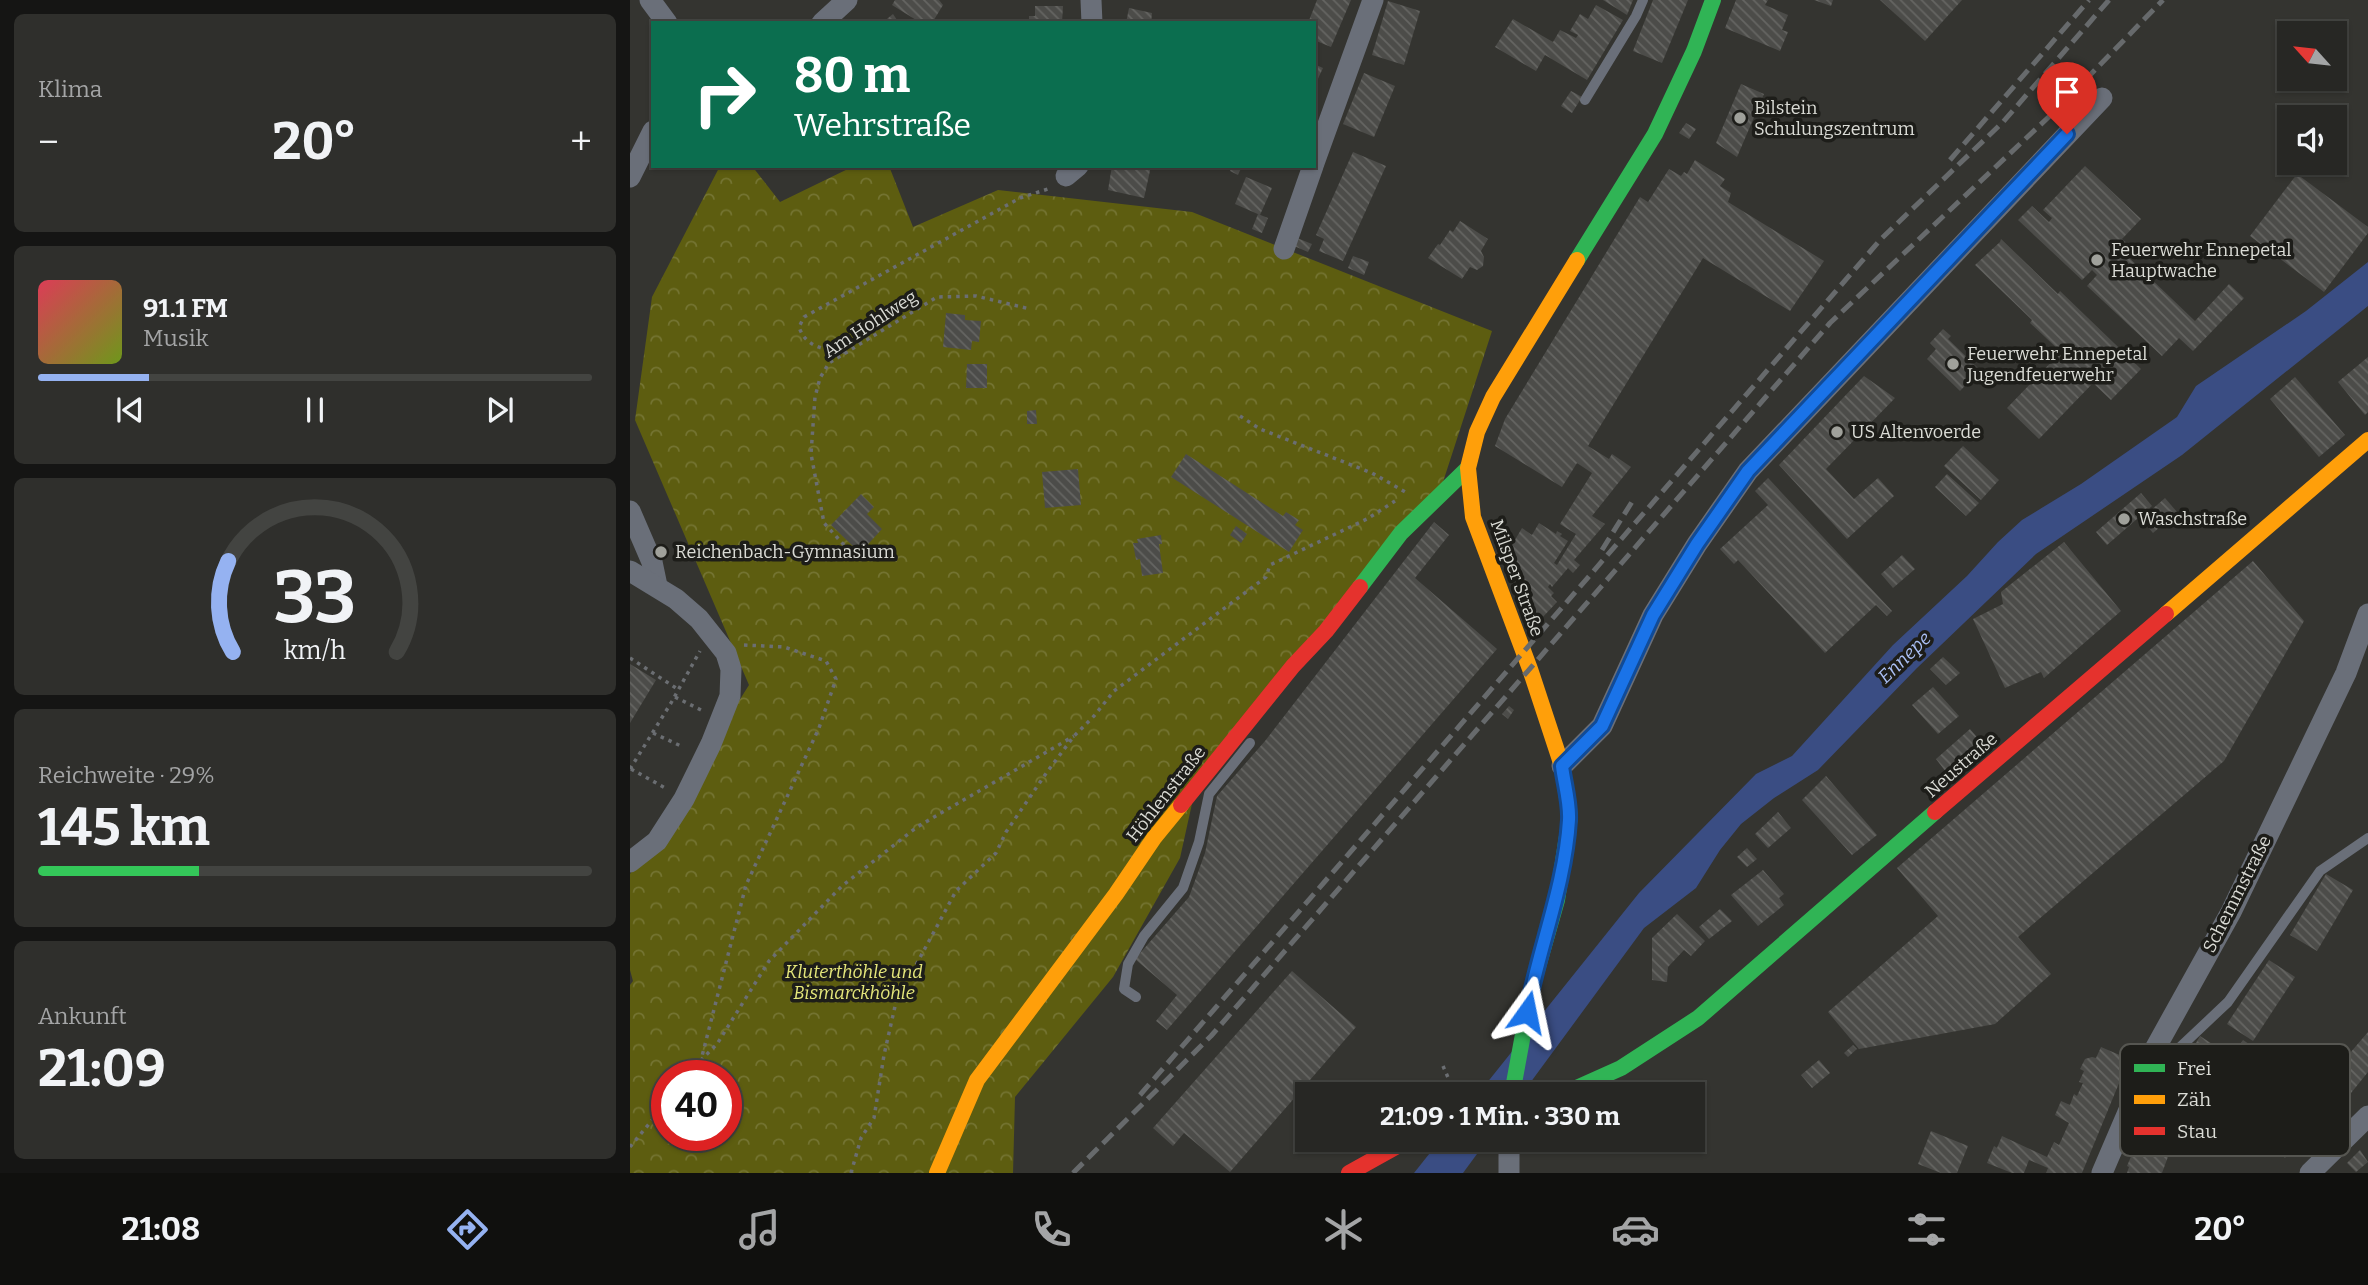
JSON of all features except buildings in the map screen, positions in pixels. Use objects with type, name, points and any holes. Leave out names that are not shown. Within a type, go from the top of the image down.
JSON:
[{"type":"street","points":[[650,0],[666,21]]},
{"type":"street","points":[[824,21],[847,0]]},
{"type":"street","points":[[1091,0],[1092,21]]},
{"type":"street","points":[[1316,159],[1373,0]]},
{"type":"street","name":"Milsper Straße","points":[[1514,1082],[1531,991],[1557,900],[1570,817],[1562,766],[1530,669],[1473,517],[1468,468],[1476,432],[1493,397],[1655,134],[1694,51],[1713,0]]},
{"type":"street","points":[[1562,766],[1602,726],[1653,615],[1697,544],[1748,471],[2102,97]]},
{"type":"street","points":[[630,177],[651,135]]},
{"type":"street","points":[[1284,249],[1313,168]]},
{"type":"street","name":"Neustraße","points":[[1594,1082],[1621,1068],[1698,1018],[1727,995],[1896,845],[2368,440]]},
{"type":"street","name":"Höhlenstraße","points":[[937,1173],[977,1080],[1116,894],[1154,838],[1293,666],[1326,631],[1401,534],[1468,468]]},
{"type":"street","points":[[630,512],[652,562],[657,586]]},
{"type":"street","points":[[630,571],[657,586],[699,619],[726,653],[731,669],[730,696],[711,744],[684,799],[657,841],[630,862]]},
{"type":"street","name":"Schemmstraße","points":[[2158,1044],[2231,912],[2346,673],[2368,614]]},
{"type":"street","points":[[2350,1134],[2368,1116]]},
{"type":"street","name":"Schemmstraße","points":[[2102,1173],[2120,1131]]},
{"type":"street","points":[[1349,1173],[1387,1152]]},
{"type":"street","points":[[1509,1152],[1509,1173]]},
{"type":"street","points":[[2310,1173],[2327,1156]]},
{"type":"lane","points":[[1585,100],[1643,0]]},
{"type":"lane","points":[[1309,664],[1326,631]]},
{"type":"lane","points":[[1136,997],[1124,989],[1128,964],[1144,936],[1182,888],[1199,842],[1209,794],[1260,730]]},
{"type":"lane","points":[[2184,1044],[2228,1002],[2320,871],[2368,838]]},
{"type":"path","points":[[848,352],[811,345],[799,327],[804,317],[1020,198],[1049,189],[1072,171]]},
{"type":"path","name":"Am Hohlweg","points":[[844,545],[824,523],[811,454],[812,423],[820,378],[829,363],[937,297],[976,296],[1030,309]]},
{"type":"path","points":[[850,1173],[861,1138],[874,1118],[896,1002],[917,961],[956,891],[996,853],[1006,832],[1074,736],[1114,691],[1258,584],[1265,577],[1270,565],[1367,519],[1409,494],[1373,473],[1260,429],[1240,416]]},
{"type":"path","points":[[684,799],[630,769],[675,697],[709,634]]},
{"type":"path","points":[[701,1060],[746,885],[819,728],[836,679],[826,661],[784,647],[740,644],[726,653]]},
{"type":"path","points":[[630,658],[679,690]]},
{"type":"path","points":[[675,697],[701,710]]},
{"type":"path","points":[[653,733],[683,747]]},
{"type":"path","points":[[701,1060],[717,1044],[769,961],[842,886],[917,827],[1074,736]]},
{"type":"path","points":[[1443,1066],[1450,1082]]},
{"type":"path","points":[[630,1147],[651,1121]]},
{"type":"green space","name":"Kluterthöhle und Bismarckhöhle","points":[[719,168],[754,168],[780,202],[850,168],[890,168],[913,227],[998,190],[1192,212],[1492,331],[1442,485],[1197,781],[1180,858],[1113,977],[1015,1097],[1013,1173],[630,1173],[630,985],[633,981],[630,970],[630,874],[749,685],[635,420],[652,297]]},
{"type":"water","name":"Ennepe","points":[[2368,262],[2368,306],[2182,455],[2036,554],[1917,668],[1818,770],[1774,798],[1741,824],[1720,850],[1696,888],[1644,928],[1531,1082],[1488,1082],[1639,893],[1756,774],[1792,756],[1893,645],[1967,576],[1998,542],[2022,520],[2081,484],[2177,417],[2196,386],[2306,311]]},
{"type":"water","points":[[1431,1152],[1478,1152],[1463,1173],[1414,1173]]},
{"type":"railway","points":[[1950,160],[2089,0]]},
{"type":"railway","points":[[1140,1095],[1881,239],[2003,122],[2109,0]]},
{"type":"railway","points":[[1073,1173],[1211,1036],[1830,323],[2055,111],[2163,0]]},
{"type":"railway","points":[[1602,550],[1635,497]]},
{"type":"traffic: fast","points":[[1577,260],[1655,134],[1694,51],[1713,0]]},
{"type":"traffic: fast","points":[[1360,587],[1401,533],[1468,468]]},
{"type":"traffic: fast","points":[[1514,1082],[1531,991],[1557,900],[1570,817],[1565,785]]},
{"type":"traffic: fast","points":[[1590,1082],[1621,1068],[1698,1018],[1935,812]]},
{"type":"traffic: slow","points":[[1565,785],[1562,766],[1530,669],[1473,517],[1468,468],[1477,432],[1493,397],[1577,260]]},
{"type":"traffic: slow","points":[[2166,614],[2368,440]]},
{"type":"traffic: slow","points":[[937,1173],[977,1080],[1181,805]]},
{"type":"traffic: jam","points":[[1181,805],[1360,587]]},
{"type":"traffic: jam","points":[[1935,812],[2166,614]]},
{"type":"traffic: jam","points":[[1349,1173],[1387,1152]]},
{"type":"place","name":"Bilstein Schulungszentrum","points":[[1740,118]]},
{"type":"place","name":"Feuerwehr Ennepetal Hauptwache","points":[[2097,260]]},
{"type":"place","name":"Feuerwehr Ennepetal Jugendfeuerwehr","points":[[1953,364]]},
{"type":"place","name":"US Altenvoerde","points":[[1837,432]]},
{"type":"place","name":"Waschstraße","points":[[2124,519]]},
{"type":"place","name":"Reichenbach-Gymnasium","points":[[661,552]]},
{"type":"route","points":[[1527,1012],[1557,900],[1570,817],[1562,766],[1602,726],[1653,615],[1697,544],[1748,471],[2067,134]]}]
